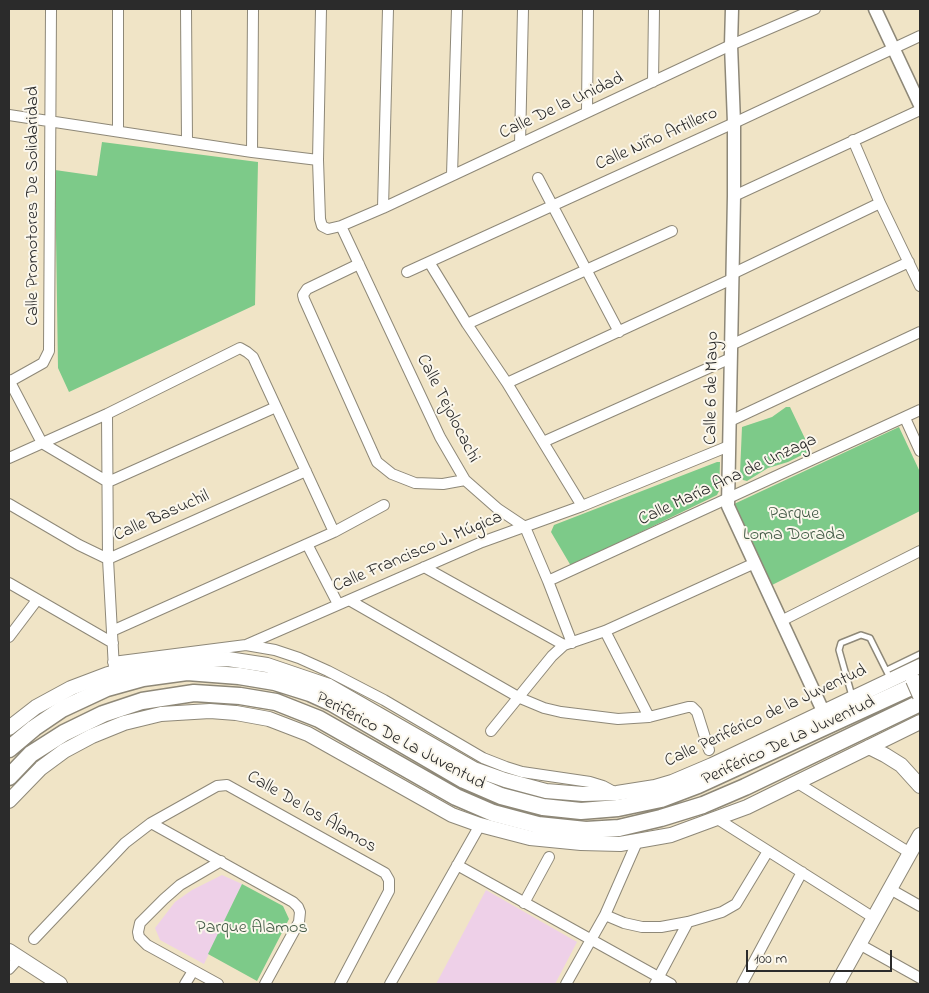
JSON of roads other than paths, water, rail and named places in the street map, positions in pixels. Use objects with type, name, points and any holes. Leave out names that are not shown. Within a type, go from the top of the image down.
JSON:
[{"type":"highway","name":"Periférico De La Juventud","points":[[9,749],[34,728],[62,710],[107,688],[143,678],[187,672],[239,676],[275,682],[310,693],[332,703],[464,780],[501,796],[543,807],[581,811],[618,808],[661,799],[732,770],[915,675]]},
{"type":"highway","name":"Periférico De La Juventud","points":[[9,777],[31,754],[64,733],[103,714],[142,701],[194,693],[240,696],[276,702],[319,719],[456,797],[493,813],[538,824],[586,830],[620,828],[661,818],[745,787],[920,703]]},
{"type":"main road","name":"Calle Periférico de la Juventud","points":[[9,728],[36,707],[114,667],[182,660],[228,659],[266,665],[329,686],[474,769],[521,778],[546,790],[583,794],[617,793],[655,787],[672,782],[712,765],[852,698],[889,675],[915,675]]},
{"type":"main road","points":[[915,675],[920,696]]},
{"type":"main road","points":[[9,801],[41,768],[64,751],[92,736],[124,723],[161,714],[210,711],[236,712],[269,719],[308,734],[452,815],[480,825],[530,838],[556,841],[601,844],[637,842],[671,835],[747,807],[920,722]]},
{"type":"main road","points":[[869,747],[886,755],[900,765],[920,786]]},
{"type":"main road","points":[[837,984],[920,835]]},
{"type":"main road","points":[[14,955],[57,984]]},
{"type":"street","name":"Calle Promotores De Solidaridad","points":[[9,381],[43,363],[49,351],[51,9]]},
{"type":"street","points":[[118,9],[118,131]]},
{"type":"street","points":[[186,9],[187,142]]},
{"type":"street","points":[[252,152],[253,9]]},
{"type":"street","points":[[9,115],[252,152],[318,160],[321,9]]},
{"type":"street","points":[[383,208],[388,9]]},
{"type":"street","points":[[452,176],[457,9]]},
{"type":"street","points":[[520,144],[523,9]]},
{"type":"street","points":[[587,112],[588,9]]},
{"type":"street","points":[[653,82],[654,9]]},
{"type":"street","name":"Calle 6 de Mayo","points":[[732,9],[730,45],[734,123],[734,196],[728,506],[824,711]]},
{"type":"street","name":"Calle De la Unidad","points":[[318,160],[320,219],[322,226],[328,229],[341,226],[730,45],[815,9]]},
{"type":"street","points":[[875,9],[920,105]]},
{"type":"street","name":"Calle Niño Artillero","points":[[407,272],[920,36]]},
{"type":"street","points":[[734,196],[920,110]]},
{"type":"street","points":[[852,140],[920,286]]},
{"type":"street","points":[[538,178],[619,332]]},
{"type":"street","points":[[507,383],[619,332],[880,203]]},
{"type":"street","name":"Calle Tejolocachi","points":[[341,226],[440,437],[466,480],[498,509],[525,527]]},
{"type":"street","points":[[467,324],[672,231]]},
{"type":"street","points":[[429,262],[467,324],[507,383],[582,506]]},
{"type":"street","points":[[543,442],[731,352],[909,262]]},
{"type":"street","points":[[359,264],[307,289],[303,295],[305,304],[377,462],[392,474],[415,483],[443,484],[466,480]]},
{"type":"street","points":[[730,421],[920,332]]},
{"type":"street","points":[[9,458],[107,414],[240,348],[253,357],[334,532]]},
{"type":"street","points":[[9,381],[42,443],[108,482]]},
{"type":"street","points":[[108,482],[276,408]]},
{"type":"street","name":"Calle María Ana de Unzaga","points":[[548,581],[728,500],[920,410]]},
{"type":"street","points":[[107,414],[108,559],[114,667]]},
{"type":"street","points":[[905,418],[920,452]]},
{"type":"street","name":"Calle Francisco J. Múgica","points":[[114,667],[246,645],[482,542],[582,506],[729,446]]},
{"type":"street","name":"Calle Basuchil","points":[[9,504],[108,559],[306,472]]},
{"type":"street","points":[[112,631],[334,532],[384,505]]},
{"type":"street","points":[[525,527],[548,581],[568,644]]},
{"type":"street","points":[[307,544],[338,604]]},
{"type":"street","points":[[782,621],[920,551]]},
{"type":"street","points":[[492,731],[552,656],[568,644],[605,631],[754,563]]},
{"type":"street","points":[[424,567],[568,644]]},
{"type":"street","points":[[9,583],[113,643]]},
{"type":"street","points":[[9,637],[37,600]]},
{"type":"street","points":[[349,600],[520,698],[544,708],[618,719],[649,717],[692,707],[698,712],[709,750]]},
{"type":"street","points":[[605,631],[649,717]]},
{"type":"street","points":[[246,645],[275,650],[328,671],[384,700],[521,778]]},
{"type":"street","points":[[796,782],[910,853]]},
{"type":"street","name":"Calle De los Álamos","points":[[34,939],[125,843],[151,823],[217,786],[227,784],[385,874],[389,880],[389,891],[340,984]]},
{"type":"street","points":[[716,818],[874,918]]},
{"type":"street","points":[[151,823],[293,902],[300,912],[299,922],[265,984]]},
{"type":"street","points":[[390,984],[480,825]]},
{"type":"street","points":[[566,984],[604,915],[637,842]]},
{"type":"street","points":[[604,915],[624,923],[642,927],[661,927],[688,922],[722,912],[736,904],[768,851]]},
{"type":"street","points":[[524,903],[549,857]]},
{"type":"street","points":[[218,984],[142,942],[139,937],[138,928],[140,923],[180,885],[221,861]]},
{"type":"street","points":[[457,865],[590,940],[657,981],[671,984]]},
{"type":"street","points":[[742,984],[802,872]]},
{"type":"street","points":[[890,889],[920,906]]},
{"type":"street","points":[[657,981],[688,922]]},
{"type":"street","points":[[859,944],[920,978]]},
{"type":"street","points":[[9,969],[14,955]]},
{"type":"street","points":[[185,984],[196,972]]},
{"type":"street","points":[[194,984],[196,972]]},
{"type":"lane","points":[[852,698],[840,653],[841,643],[861,635],[870,638],[889,675],[920,654]]},
{"type":"park label","name":"Parque Loma Dorada","points":[[794,525]]},
{"type":"park label","name":"Parque Alamos","points":[[252,929]]}]
